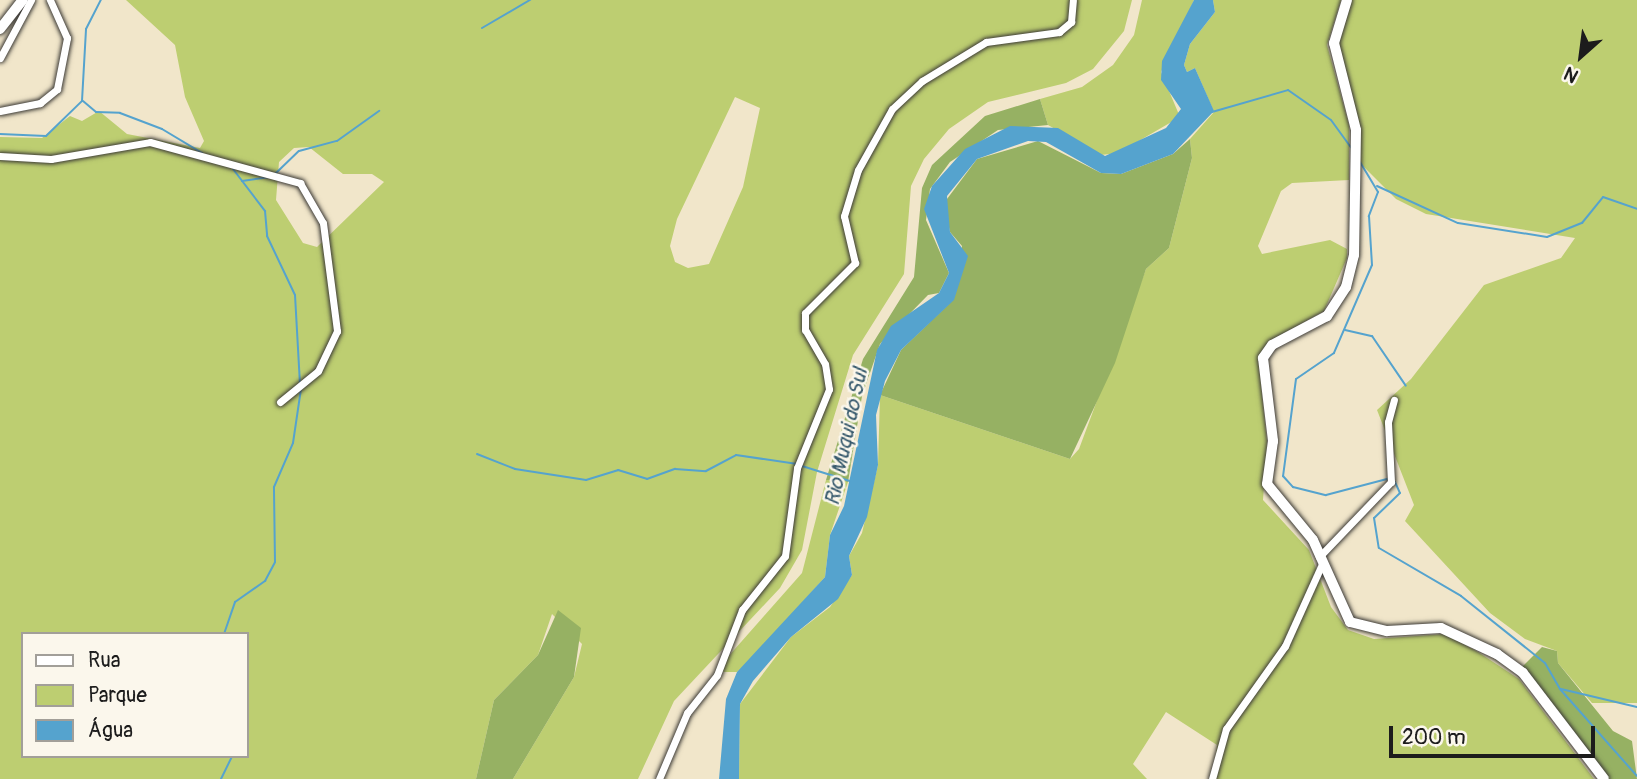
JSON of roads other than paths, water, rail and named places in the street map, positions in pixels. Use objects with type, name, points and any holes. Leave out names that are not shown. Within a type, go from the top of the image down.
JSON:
[{"type":"main road","points":[[0,29],[23,0]]},
{"type":"main road","points":[[1347,0],[1333,32],[1356,130],[1351,271],[1326,316],[1272,345],[1262,362],[1273,441],[1266,484],[1273,498],[1306,529],[1341,612],[1358,627],[1448,629],[1516,666],[1604,779]]},
{"type":"street","points":[[0,58],[31,0]]},
{"type":"street","points":[[0,111],[40,103],[57,89],[66,38],[50,0]]},
{"type":"street","points":[[659,779],[687,713],[717,675],[742,610],[785,556],[797,468],[829,389],[825,363],[805,330],[805,313],[817,296],[842,283],[855,263],[844,216],[858,170],[892,109],[922,81],[986,42],[1059,32],[1072,22],[1073,0]]},
{"type":"street","points":[[0,156],[51,159],[150,142],[300,183],[323,223],[337,331],[318,371],[280,402]]},
{"type":"street","points":[[1212,779],[1226,729],[1285,646],[1321,560],[1391,482],[1388,422],[1394,400]]},
{"type":"water","points":[[1194,0],[1213,0],[1215,12],[1190,44],[1184,65],[1187,72],[1195,68],[1214,111],[1173,154],[1121,174],[1101,173],[1046,142],[1028,141],[977,159],[947,196],[950,232],[968,256],[954,300],[901,350],[885,381],[876,415],[878,465],[867,517],[849,556],[852,575],[838,599],[791,637],[753,681],[740,704],[739,779],[719,779],[726,699],[737,672],[825,577],[830,535],[844,506],[877,350],[891,326],[939,293],[949,273],[924,209],[932,186],[965,149],[1010,126],[1058,128],[1105,156],[1166,128],[1181,109],[1161,80],[1162,61]]},
{"type":"waterway","points":[[0,134],[46,136],[82,101],[86,29],[101,0]]},
{"type":"waterway","points":[[482,28],[530,0]]},
{"type":"waterway","points":[[1212,112],[1288,90],[1331,120],[1351,148]]},
{"type":"waterway","points":[[83,101],[96,112],[120,113],[162,129],[202,153]]},
{"type":"waterway","points":[[275,174],[299,151],[337,141],[379,111]]},
{"type":"waterway","points":[[1360,162],[1378,192],[1369,216],[1372,265],[1334,353],[1296,379],[1283,476],[1293,487],[1326,495],[1387,479]]},
{"type":"waterway","points":[[233,169],[265,211],[267,236],[295,295],[300,384]]},
{"type":"waterway","points":[[242,181],[270,177]]},
{"type":"waterway","points":[[1377,186],[1458,223],[1547,237],[1582,223],[1603,197],[1637,209]]},
{"type":"waterway","points":[[1345,330],[1372,336],[1406,386]]},
{"type":"waterway","points":[[225,632],[235,602],[265,581],[275,562],[274,487],[293,443],[301,389]]},
{"type":"waterway","points":[[477,454],[515,469],[586,480],[618,470],[647,479],[675,469],[706,471],[736,455],[797,464]]},
{"type":"waterway","name":"Rio Muqui do Sul","points":[[802,466],[850,481]]},
{"type":"waterway","points":[[1395,482],[1400,493],[1374,518],[1379,548],[1461,596],[1545,663],[1560,689],[1637,776]]},
{"type":"waterway","points":[[1561,689],[1637,707]]},
{"type":"waterway","points":[[221,779],[231,758]]}]
